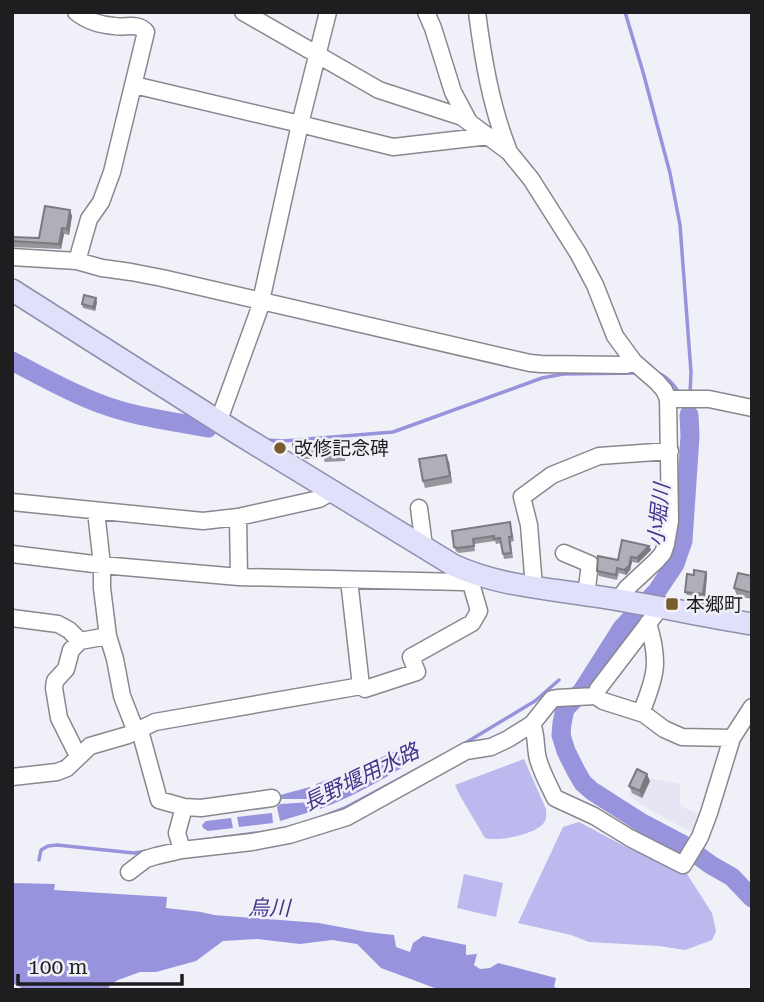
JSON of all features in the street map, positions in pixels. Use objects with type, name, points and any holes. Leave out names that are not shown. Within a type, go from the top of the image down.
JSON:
[{"type":"main road","points":[[12,290],[477,579],[622,601],[654,613],[752,624]]},
{"type":"street","points":[[76,12],[94,22],[116,27],[138,26],[146,32],[112,172],[101,202],[89,219],[77,261]]},
{"type":"street","points":[[243,12],[379,90],[462,117],[509,152],[531,179],[578,253],[615,336],[671,400],[670,521],[666,544],[656,561],[627,588],[622,601]]},
{"type":"street","points":[[219,420],[242,363],[262,300],[300,124],[328,12]]},
{"type":"street","points":[[426,12],[453,92],[469,122]]},
{"type":"street","points":[[477,12],[490,90],[509,152]]},
{"type":"street","points":[[134,85],[393,147],[489,136]]},
{"type":"street","points":[[12,257],[77,261],[131,272],[530,363],[626,365],[643,369]]},
{"type":"street","points":[[671,400],[709,399],[752,408]]},
{"type":"street","points":[[534,587],[529,525],[522,497],[552,475],[599,456],[670,451]]},
{"type":"street","points":[[12,502],[203,521],[238,517],[319,499],[333,491]]},
{"type":"street","points":[[419,508],[424,546]]},
{"type":"street","points":[[96,511],[108,636],[122,696],[133,724],[142,738],[159,800],[184,807],[201,808],[272,798]]},
{"type":"street","points":[[238,517],[239,577]]},
{"type":"street","points":[[564,553],[590,564],[586,595]]},
{"type":"street","points":[[12,554],[239,577],[463,582],[477,579],[479,611],[472,623],[411,657],[417,672],[365,689],[361,686],[155,722],[128,735],[90,746],[66,768],[57,772],[12,777]]},
{"type":"street","points":[[349,580],[361,686]]},
{"type":"street","points":[[594,696],[654,613]]},
{"type":"street","points":[[641,713],[652,687],[655,669],[654,613]]},
{"type":"street","points":[[12,618],[58,624],[80,641]]},
{"type":"street","points":[[78,756],[59,718],[55,681],[66,669],[71,650],[80,641],[108,636]]},
{"type":"street","points":[[129,872],[146,859],[180,843],[252,842],[289,835],[347,817],[466,751],[496,745],[532,724],[552,699],[594,696],[641,713],[664,729],[682,737],[732,738]]},
{"type":"street","points":[[532,724],[540,764],[555,798],[594,816],[683,865],[700,837],[732,738],[752,707]]},
{"type":"street","points":[[180,843],[184,807]]},
{"type":"shaded area","points":[[524,759],[546,809],[545,821],[535,830],[518,836],[485,838],[455,785]]},
{"type":"shaded area","points":[[640,776],[680,784],[680,806],[703,816],[694,834],[629,796]]},
{"type":"shaded area","points":[[579,822],[628,848],[687,874],[712,913],[716,931],[712,940],[685,950],[589,942],[571,935],[518,923],[563,827]]},
{"type":"shaded area","points":[[464,874],[503,883],[496,917],[457,908]]},
{"type":"water","points":[[412,743],[420,757],[359,792],[320,809],[316,784],[357,769]]},
{"type":"water","points":[[310,787],[312,799],[279,799],[280,795]]},
{"type":"water","points":[[312,802],[313,809],[310,812],[280,821],[277,807],[280,804]]},
{"type":"water","points":[[272,813],[273,823],[239,827],[237,817]]},
{"type":"water","points":[[231,818],[233,828],[208,831],[202,825],[206,821]]},
{"type":"water","points":[[12,883],[55,884],[54,890],[167,897],[166,908],[214,915],[319,923],[394,935],[396,947],[410,952],[413,943],[423,936],[466,945],[466,955],[477,954],[474,965],[480,969],[490,968],[498,963],[556,978],[554,987],[563,990],[440,990],[381,968],[357,944],[332,940],[300,944],[257,939],[223,941],[196,961],[156,972],[140,972],[118,980],[107,990],[26,990],[12,983]]},
{"type":"building","points":[[45,206],[70,210],[67,229],[62,228],[59,244],[12,241],[12,237],[39,238]]},
{"type":"building","points":[[84,295],[96,298],[93,307],[82,304]]},
{"type":"building","points":[[320,442],[321,455],[304,456],[294,449],[293,444]]},
{"type":"building","points":[[341,442],[342,453],[322,455],[321,443]]},
{"type":"building","points":[[446,455],[450,476],[423,481],[419,459]]},
{"type":"building","points":[[510,522],[511,553],[503,554],[500,538],[494,539],[494,536],[473,539],[474,546],[454,547],[452,531]]},
{"type":"building","points":[[622,540],[649,546],[637,558],[631,557],[629,566],[624,570],[617,568],[616,575],[597,571],[598,556],[618,560]]},
{"type":"building","points":[[694,570],[706,572],[703,594],[685,592],[687,574],[694,575]]},
{"type":"building","points":[[738,573],[752,576],[752,593],[734,588]]},
{"type":"building","points":[[637,769],[647,774],[640,791],[629,786]]},
{"type":"waterway","name":"小堀川","points":[[625,12],[670,173],[680,225],[691,372],[690,395]]},
{"type":"waterway","points":[[12,361],[78,395],[114,408],[208,428]]},
{"type":"waterway","points":[[266,440],[284,441],[393,432],[542,378],[563,374],[640,373]]},
{"type":"waterway","points":[[655,373],[669,380],[679,394]]},
{"type":"waterway","name":"小堀川","points":[[684,404],[689,415]]},
{"type":"waterway","name":"小堀川","points":[[689,415],[683,541],[675,564],[657,591],[622,628],[582,691],[565,709],[561,735],[576,771],[592,791],[732,877],[752,898]]},
{"type":"waterway","name":"長野堰用水路","points":[[462,745],[535,701],[559,680]]},
{"type":"waterway","name":"長野堰用水路","points":[[322,817],[345,808],[427,764]]},
{"type":"waterway","name":"長野堰用水路","points":[[188,842],[257,833]]},
{"type":"waterway","name":"長野堰用水路","points":[[39,860],[41,850],[57,845],[134,853],[147,851]]},
{"type":"place","name":"改修記念碑","points":[[280,448]]},
{"type":"place","name":"本郷町","points":[[672,604]]},
{"type":"water label","name":"烏川","points":[[269,908]]}]
